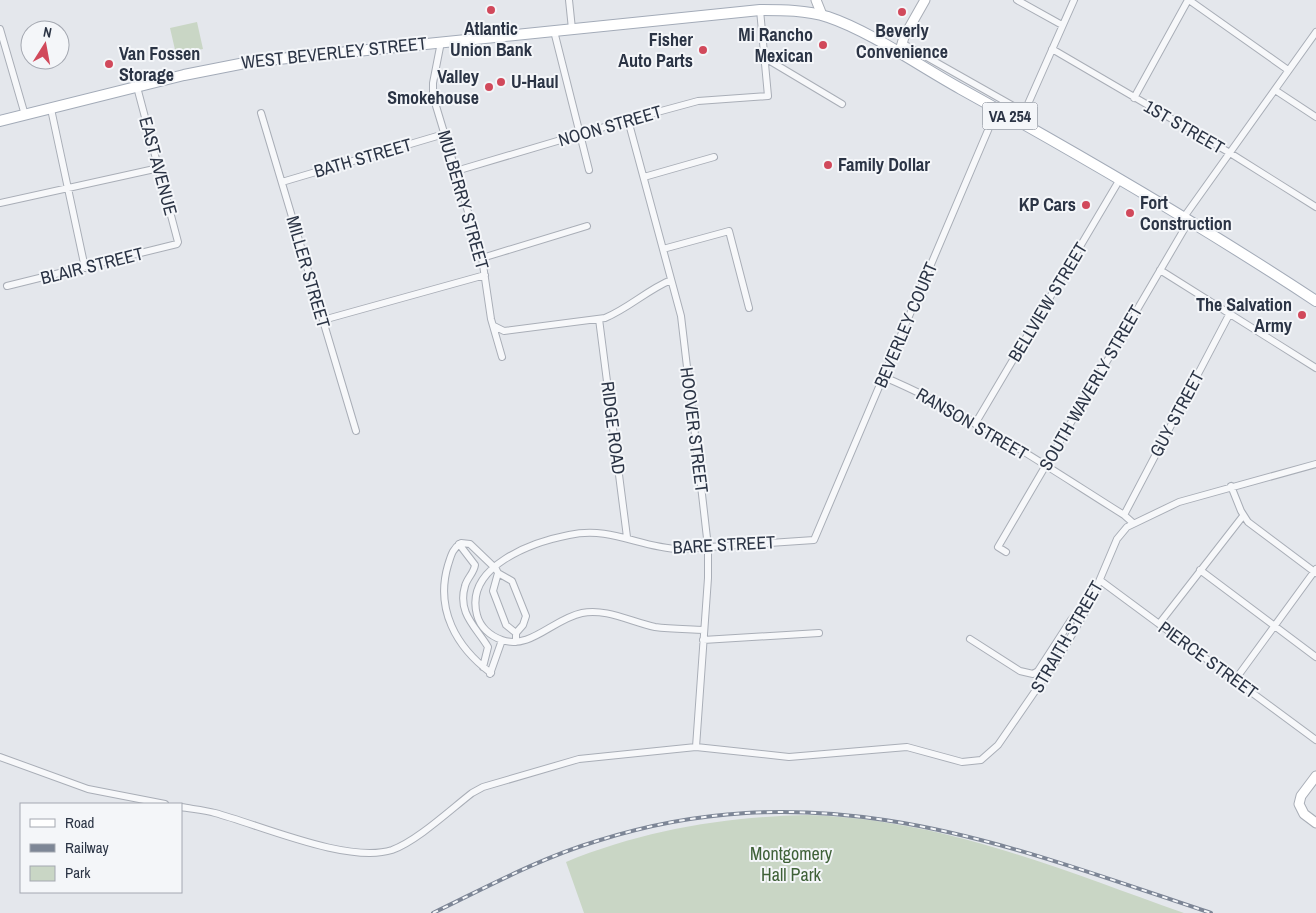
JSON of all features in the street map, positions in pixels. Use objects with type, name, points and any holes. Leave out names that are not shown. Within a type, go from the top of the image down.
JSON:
[{"type":"main road","name":"WEST BEVERLEY STREET","points":[[0,121],[137,87],[250,62],[760,10],[795,11],[822,16],[848,26],[997,109],[1022,117],[1316,301]]},
{"type":"street","points":[[569,0],[572,29]]},
{"type":"street","points":[[816,0],[822,16]]},
{"type":"street","points":[[899,54],[902,43],[924,0]]},
{"type":"street","points":[[1017,0],[1062,25]]},
{"type":"street","points":[[1022,117],[1074,0]]},
{"type":"street","points":[[1134,98],[1188,0],[1288,70]]},
{"type":"street","points":[[760,10],[765,58],[842,104]]},
{"type":"street","points":[[0,29],[25,115]]},
{"type":"street","points":[[554,30],[589,170]]},
{"type":"street","name":"SOUTH WAVERLY STREET","points":[[1006,552],[998,547],[1160,270],[1187,219],[1230,153],[1316,32]]},
{"type":"street","name":"MULBERRY STREET","points":[[441,42],[432,90],[482,258],[486,294],[502,357]]},
{"type":"street","name":"WEST BEVERLEY STREET","points":[[902,43],[1022,117]]},
{"type":"street","name":"1ST STREET","points":[[1052,49],[1230,153],[1316,207]]},
{"type":"street","name":"NOON STREET","points":[[456,171],[698,101],[768,96],[765,58]]},
{"type":"street","name":"EAST AVENUE","points":[[137,87],[178,242],[176,245]]},
{"type":"street","points":[[1274,90],[1316,117]]},
{"type":"street","points":[[51,109],[85,268]]},
{"type":"street","name":"BEVERLEY COURT","points":[[814,540],[997,109]]},
{"type":"street","name":"MILLER STREET","points":[[261,113],[356,431]]},
{"type":"street","name":"HOOVER STREET","points":[[628,120],[682,323],[708,547],[696,747]]},
{"type":"street","name":"BATH STREET","points":[[282,182],[444,134]]},
{"type":"street","points":[[644,177],[714,157]]},
{"type":"street","points":[[0,203],[158,168]]},
{"type":"street","name":"BELLVIEW STREET","points":[[975,424],[1120,179]]},
{"type":"street","points":[[482,258],[587,226]]},
{"type":"street","points":[[663,249],[729,231],[749,308]]},
{"type":"street","name":"BLAIR STREET","points":[[7,286],[176,245]]},
{"type":"street","points":[[1160,270],[1316,368]]},
{"type":"street","points":[[322,320],[485,276]]},
{"type":"street","points":[[494,326],[504,331],[599,319],[617,312],[651,289],[672,280]]},
{"type":"street","name":"GUY STREET","points":[[1124,515],[1230,313]]},
{"type":"street","name":"RIDGE ROAD","points":[[599,319],[627,537]]},
{"type":"street","name":"RANSON STREET","points":[[884,377],[921,393],[975,424],[1124,515],[1133,523]]},
{"type":"street","name":"STRAITH STREET","points":[[696,747],[781,757],[907,747],[962,762],[976,761],[985,757],[998,745],[1037,690],[1089,605],[1101,581],[1117,539],[1125,529],[1133,523],[1179,502],[1231,486],[1316,464]]},
{"type":"street","points":[[1231,486],[1243,516],[1250,524],[1315,571],[1235,680]]},
{"type":"street","points":[[1159,624],[1243,516]]},
{"type":"street","name":"BARE STREET","points":[[502,640],[492,635],[482,626],[478,617],[475,604],[479,586],[496,569],[524,550],[569,534],[597,532],[627,537],[671,549],[814,540]]},
{"type":"street","points":[[459,544],[475,565],[464,588],[464,602],[470,624],[488,646],[482,667]]},
{"type":"street","points":[[516,642],[516,633],[523,625],[526,616],[512,581],[496,569],[470,544],[459,544],[453,550],[447,570],[444,586],[445,607],[450,624],[461,645],[490,675],[502,640],[516,642],[532,638],[562,619],[593,611],[658,627],[704,630]]},
{"type":"street","points":[[496,569],[493,591],[506,624],[516,633]]},
{"type":"street","points":[[1200,570],[1316,657]]},
{"type":"street","name":"PIERCE STREET","points":[[1101,581],[1316,740]]},
{"type":"street","points":[[970,639],[1020,671],[1033,674],[1038,671],[1070,620],[1080,609],[1089,605]]},
{"type":"street","points":[[703,640],[820,633]]},
{"type":"street","points":[[182,807],[214,813],[328,847],[357,853],[377,853],[391,850],[409,842],[472,793],[506,779],[584,758],[696,747]]},
{"type":"street","points":[[0,756],[88,789],[160,803]]},
{"type":"street","points":[[1316,776],[1299,802],[1304,814],[1316,823]]},
{"type":"green space","points":[[197,22],[203,49],[176,54],[170,28]]},
{"type":"green space","name":"Montgomery Hall Park","points":[[807,815],[857,819],[906,826],[953,836],[1046,864],[1184,913],[584,913],[566,862],[625,841],[685,827],[745,819]]},
{"type":"railway","points":[[433,913],[534,864],[597,841],[679,821],[758,812],[834,814],[909,824],[984,841],[1058,862],[1211,913]]},
{"type":"place","name":"Atlantic Union Bank","points":[[491,10]]},
{"type":"place","name":"Beverly Convenience","points":[[902,12]]},
{"type":"place","name":"Mi Rancho Mexican","points":[[823,45]]},
{"type":"place","name":"Fisher Auto Parts","points":[[703,50]]},
{"type":"place","name":"Van Fossen Storage","points":[[109,64]]},
{"type":"place","name":"U-Haul","points":[[501,82]]},
{"type":"place","name":"Valley Smokehouse","points":[[489,87]]},
{"type":"place","name":"Family Dollar","points":[[828,165]]},
{"type":"place","name":"KP Cars","points":[[1086,205]]},
{"type":"place","name":"Fort Construction","points":[[1130,213]]},
{"type":"place","name":"The Salvation Army","points":[[1302,315]]}]
